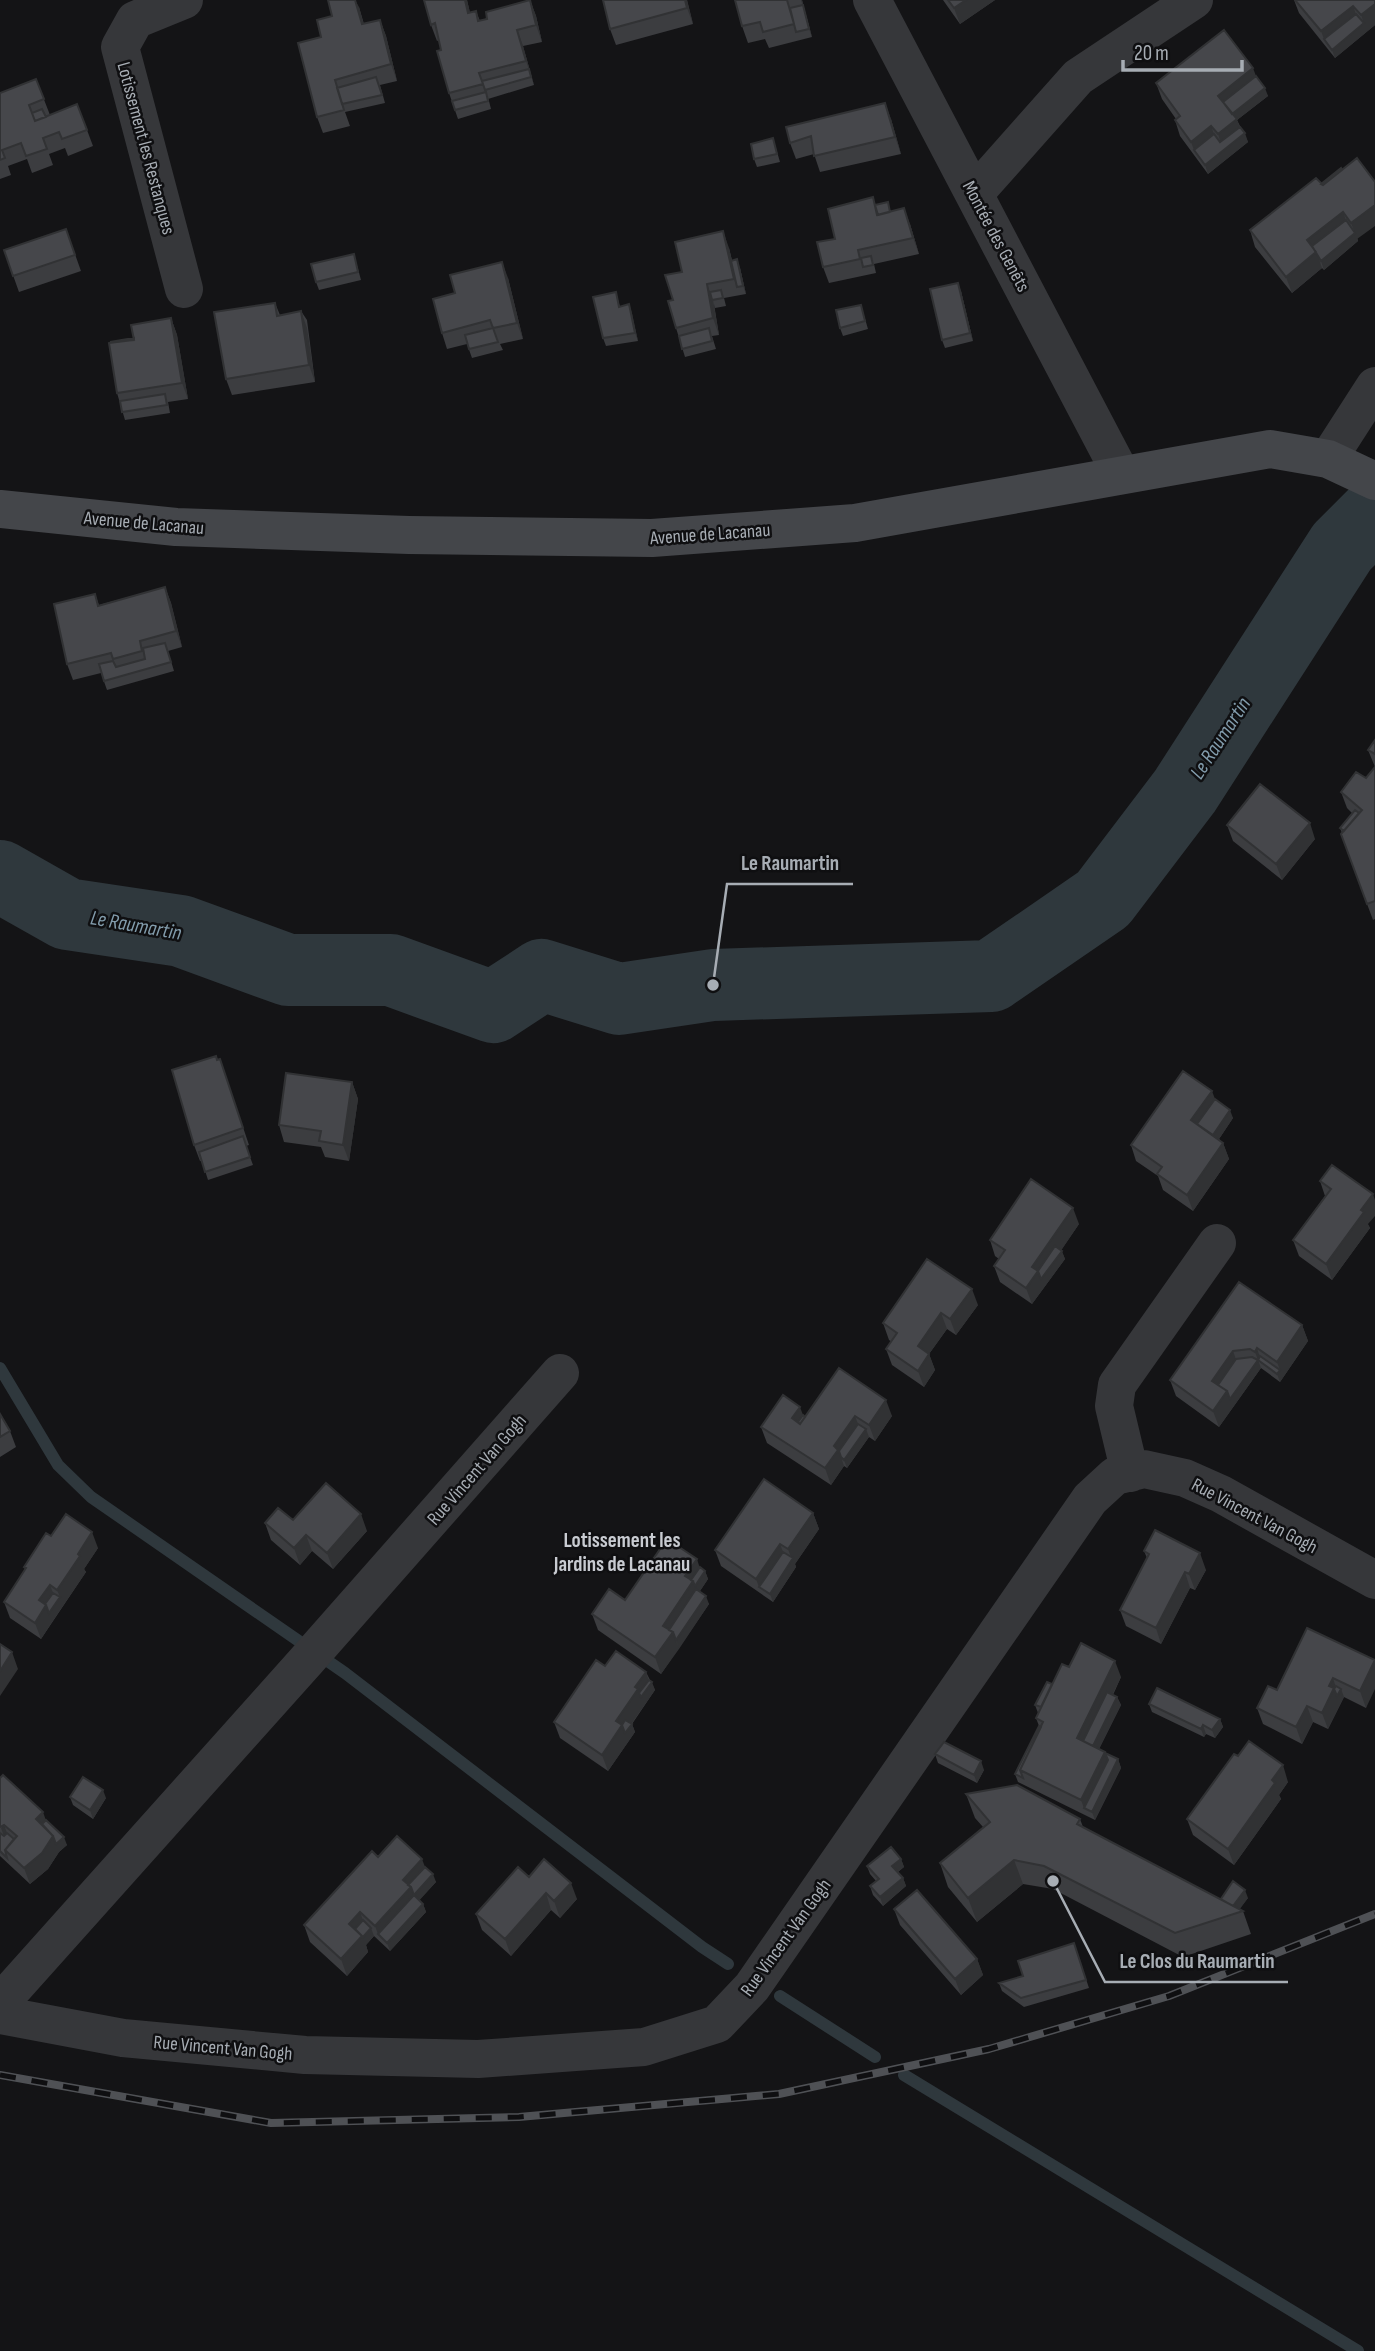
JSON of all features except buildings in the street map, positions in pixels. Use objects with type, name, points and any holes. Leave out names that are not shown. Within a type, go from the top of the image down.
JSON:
[{"type":"street","name":"Lotissement les Restanques","points":[[184,0],[135,20],[120,47],[184,289]]},
{"type":"street","name":"Montée des Genêts","points":[[872,0],[1121,474]]},
{"type":"street","points":[[975,193],[1078,76],[1194,0]]},
{"type":"street","points":[[1328,458],[1375,386]]},
{"type":"street","name":"Avenue de Lacanau","points":[[0,509],[176,527],[410,535],[652,538],[855,523],[1270,449],[1328,458],[1375,481]]},
{"type":"street","points":[[1130,1473],[1114,1406],[1117,1385],[1217,1243]]},
{"type":"street","name":"Rue Vincent Van Gogh","points":[[0,2003],[560,1373]]},
{"type":"street","name":"Rue Vincent Van Gogh","points":[[0,2015],[123,2038],[305,2055],[478,2059],[644,2047],[717,2024],[752,1987],[1090,1499],[1115,1476],[1144,1469],[1185,1478],[1222,1494],[1375,1580]]},
{"type":"waterway","name":"Le Raumartin","points":[[0,876],[67,914],[181,931],[288,970],[391,970],[493,1007],[542,975],[619,999],[713,985],[991,976],[1103,899],[1185,791],[1342,547],[1375,514]]},
{"type":"waterway","points":[[0,1368],[58,1465],[91,1497],[345,1673],[702,1947],[728,1964]]},
{"type":"waterway","points":[[780,1996],[875,2057]]},
{"type":"waterway","points":[[904,2075],[1358,2351]]},
{"type":"railway","points":[[0,2075],[271,2123],[519,2117],[779,2094],[989,2049],[1169,1996],[1375,1914]]},
{"type":"place","name":"Le Raumartin","points":[[713,985]]},
{"type":"place","name":"Le Clos du Raumartin","points":[[1053,1881]]},
{"type":"district","name":"Lotissement les Jardins de Lacanau","points":[[622,1552]]}]
